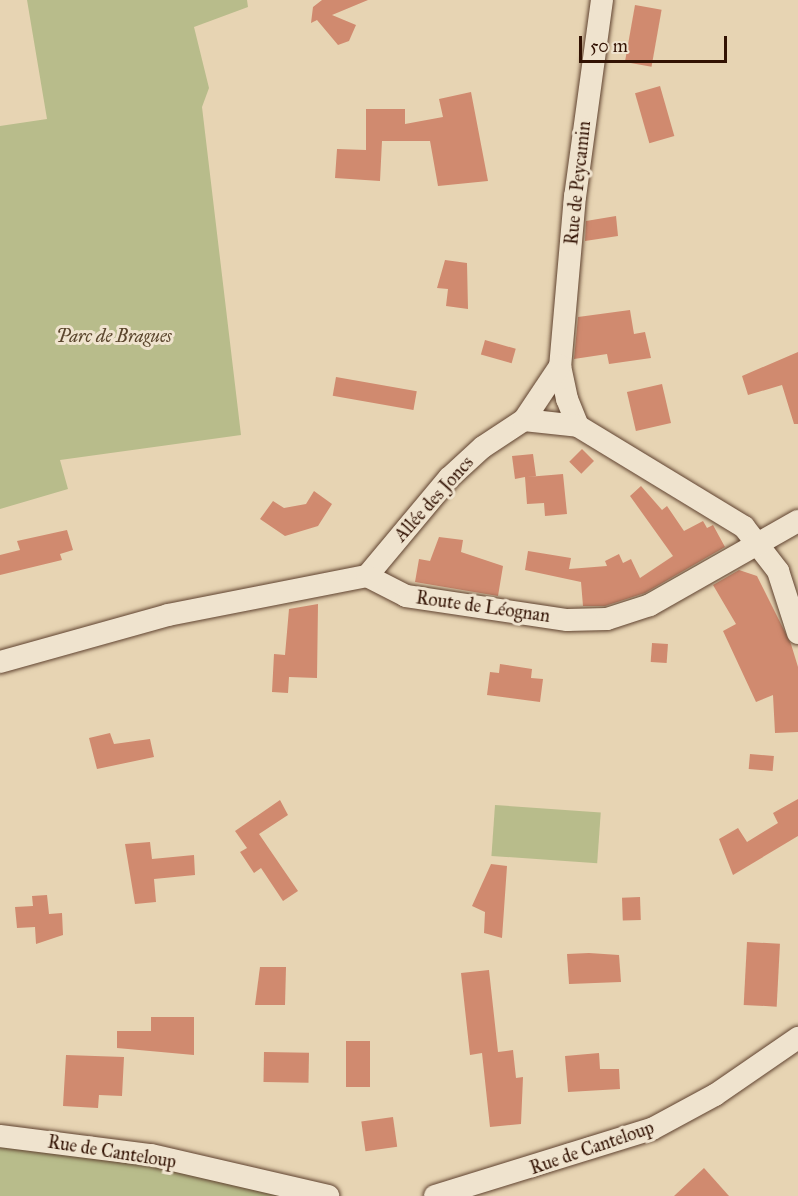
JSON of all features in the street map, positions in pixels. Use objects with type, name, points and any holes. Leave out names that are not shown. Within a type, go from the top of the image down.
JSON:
[{"type":"street","name":"Rue de Peycamin","points":[[578,426],[560,366],[575,196],[602,0]]},
{"type":"street","name":"Rue de Peycamin","points":[[524,420],[560,366]]},
{"type":"street","points":[[524,420],[578,426],[744,527],[778,572],[798,633]]},
{"type":"street","name":"Allée des Joncs","points":[[367,576],[449,478],[524,420]]},
{"type":"street","points":[[760,546],[780,527],[798,521]]},
{"type":"street","name":"Route de Léognan","points":[[367,576],[406,596],[567,620],[607,619],[650,605],[760,546]]},
{"type":"street","points":[[0,662],[168,615],[367,576]]},
{"type":"street","name":"Rue de Canteloup","points":[[435,1196],[652,1130],[715,1095],[798,1038]]},
{"type":"street","name":"Rue de Canteloup","points":[[0,1136],[151,1155],[328,1196]]},
{"type":"green space","name":"Parc de Bragues","points":[[27,0],[247,0],[248,7],[194,27],[209,88],[202,107],[241,435],[60,460],[68,489],[0,509],[0,126],[47,119]]},
{"type":"green space","points":[[495,805],[601,812],[597,863],[491,856]]},
{"type":"green space","points":[[0,1136],[328,1196],[0,1196]]},
{"type":"building","points":[[322,0],[368,0],[332,15],[356,25],[349,41],[338,45],[317,20],[311,23],[313,7]]},
{"type":"building","points":[[635,5],[662,10],[652,67],[625,62]]},
{"type":"building","points":[[660,86],[674,136],[649,143],[635,93]]},
{"type":"building","points":[[471,92],[488,181],[438,186],[430,141],[382,141],[380,181],[335,178],[337,149],[366,150],[366,109],[405,109],[405,124],[443,117],[439,99]]},
{"type":"building","points":[[616,216],[618,236],[585,241],[586,221]]},
{"type":"building","points":[[445,260],[467,263],[468,309],[446,306],[448,289],[437,288]]},
{"type":"building","points":[[630,310],[634,334],[645,332],[651,358],[609,364],[607,354],[574,359],[578,317]]},
{"type":"building","points":[[485,340],[516,349],[512,363],[481,354]]},
{"type":"building","points":[[798,352],[798,424],[794,424],[782,385],[748,395],[742,376]]},
{"type":"building","points":[[336,377],[417,391],[413,410],[333,396]]},
{"type":"building","points":[[662,384],[671,423],[636,431],[627,392]]},
{"type":"building","points":[[582,449],[594,461],[581,474],[569,462]]},
{"type":"building","points":[[533,454],[536,476],[527,477],[563,474],[567,514],[545,516],[544,503],[527,504],[525,477],[515,479],[512,456]]},
{"type":"building","points":[[641,486],[662,510],[667,506],[684,531],[703,521],[707,528],[713,525],[725,547],[645,593],[605,606],[583,606],[581,582],[525,570],[528,551],[571,558],[569,569],[607,566],[605,561],[619,554],[623,563],[631,559],[640,578],[673,556],[630,496]]},
{"type":"building","points":[[314,491],[332,504],[318,526],[285,536],[260,519],[273,501],[284,508],[306,504]]},
{"type":"building","points":[[67,530],[73,550],[60,554],[62,560],[0,575],[0,555],[20,550],[17,541]]},
{"type":"building","points":[[439,537],[463,540],[461,552],[503,566],[498,596],[415,582],[419,559],[430,561]]},
{"type":"building","points":[[739,570],[757,576],[791,644],[798,667],[798,732],[775,733],[773,695],[756,702],[723,631],[736,624],[713,585]]},
{"type":"building","points":[[318,604],[317,678],[289,677],[288,693],[272,692],[274,654],[285,655],[289,609]]},
{"type":"building","points":[[652,643],[668,644],[667,663],[651,662]]},
{"type":"building","points":[[500,664],[532,669],[531,678],[543,679],[540,702],[487,695],[490,672],[499,673]]},
{"type":"building","points":[[110,733],[114,744],[150,739],[154,757],[97,769],[89,738]]},
{"type":"building","points":[[750,754],[774,756],[773,771],[749,769]]},
{"type":"building","points":[[798,799],[798,836],[733,875],[719,839],[738,828],[747,842],[778,823],[773,813]]},
{"type":"building","points":[[280,800],[288,815],[259,834],[298,891],[283,901],[261,868],[254,873],[240,852],[247,848],[235,831]]},
{"type":"building","points":[[150,842],[152,859],[194,855],[195,875],[154,879],[156,902],[135,904],[125,844]]},
{"type":"building","points":[[491,864],[507,866],[502,938],[484,933],[485,912],[472,906]]},
{"type":"building","points":[[47,895],[49,914],[62,913],[63,935],[36,944],[35,927],[17,928],[15,907],[33,906],[32,896]]},
{"type":"building","points":[[640,897],[641,920],[623,921],[622,898]]},
{"type":"building","points":[[747,942],[780,944],[777,1007],[744,1005]]},
{"type":"building","points":[[567,954],[619,955],[621,982],[569,984]]},
{"type":"building","points":[[260,967],[286,967],[285,1005],[255,1005]]},
{"type":"building","points":[[489,970],[498,1052],[513,1050],[516,1078],[523,1077],[521,1124],[490,1127],[482,1053],[470,1055],[461,973]]},
{"type":"building","points":[[151,1017],[194,1017],[194,1055],[117,1048],[117,1031],[151,1031]]},
{"type":"building","points":[[346,1041],[370,1041],[370,1087],[346,1087]]},
{"type":"building","points":[[264,1052],[309,1053],[308,1083],[263,1082]]},
{"type":"building","points":[[599,1053],[600,1069],[619,1069],[620,1089],[568,1092],[565,1056]]},
{"type":"building","points":[[66,1055],[124,1057],[122,1096],[99,1095],[98,1108],[63,1106]]},
{"type":"building","points":[[393,1117],[397,1147],[365,1151],[361,1121]]},
{"type":"building","points":[[704,1168],[729,1196],[674,1196]]}]
